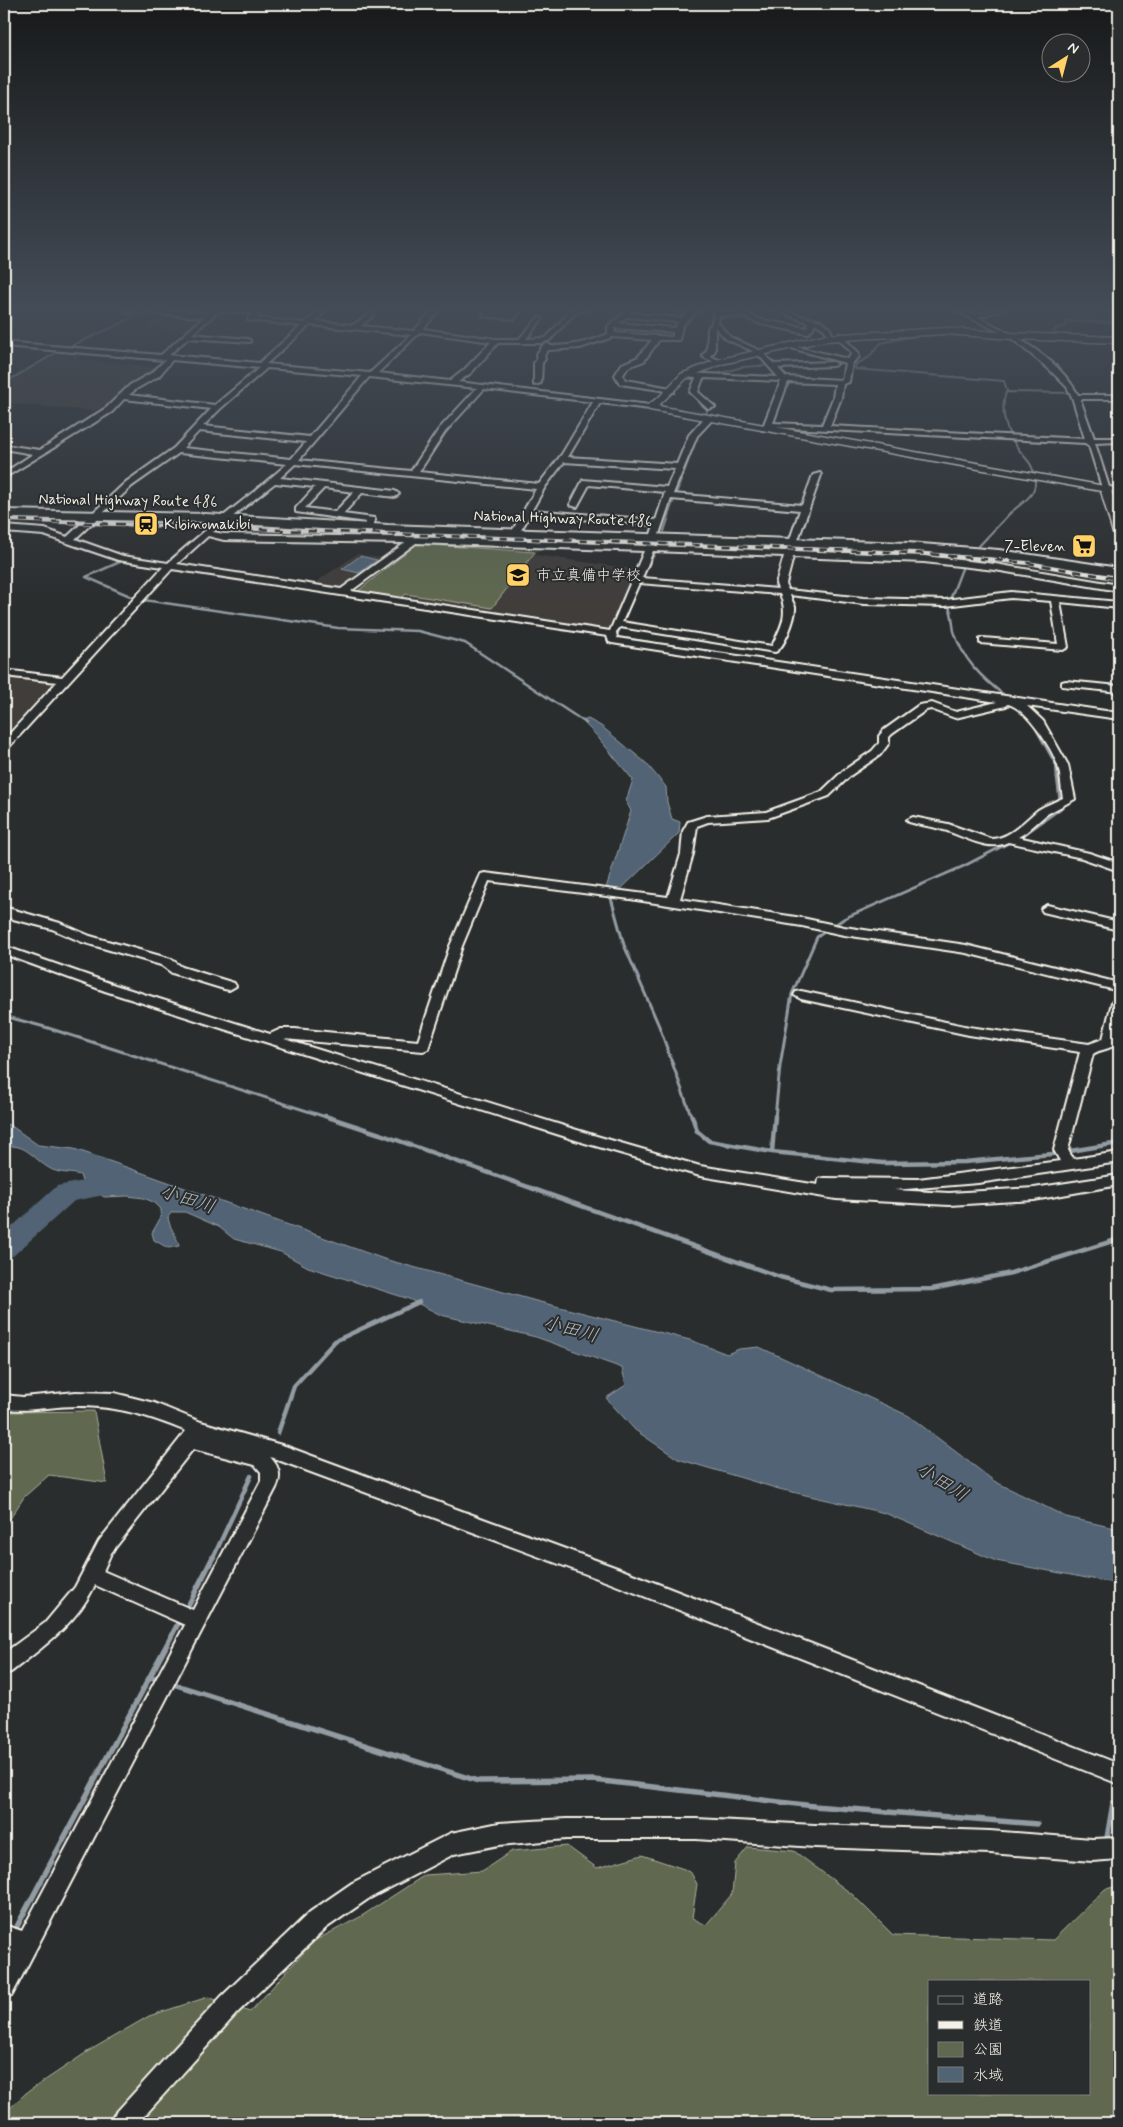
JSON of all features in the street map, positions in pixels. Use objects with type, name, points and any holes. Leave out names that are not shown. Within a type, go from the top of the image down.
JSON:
[{"type":"highway","name":"National Highway Route 486","points":[[4,512],[18,514],[226,519],[653,543],[791,548],[908,547],[999,554],[1119,572]]},
{"type":"main road","points":[[653,407],[710,412],[767,426],[1106,489],[1119,533]]},
{"type":"street","points":[[4,476],[112,407]]},
{"type":"street","points":[[69,540],[128,484],[177,450],[217,407]]},
{"type":"street","points":[[4,746],[168,567],[206,533],[274,480],[292,463],[341,407]]},
{"type":"street","points":[[413,475],[442,431],[463,407]]},
{"type":"street","points":[[515,534],[541,487],[562,459],[595,407]]},
{"type":"street","points":[[612,636],[620,624],[694,435],[710,412],[706,407]]},
{"type":"street","points":[[774,407],[767,426],[1087,441],[1119,440]]},
{"type":"street","points":[[824,428],[832,407]]},
{"type":"street","points":[[1080,407],[1090,438],[1087,441]]},
{"type":"street","points":[[196,428],[312,440]]},
{"type":"street","points":[[1087,441],[1093,445],[1106,489],[1119,490]]},
{"type":"street","points":[[4,447],[42,453]]},
{"type":"street","points":[[177,450],[292,463],[351,479],[360,490],[395,494]]},
{"type":"street","points":[[562,459],[680,467]]},
{"type":"street","points":[[274,480],[321,486],[351,479],[413,475],[541,487]]},
{"type":"street","points":[[620,624],[775,649],[787,625],[790,607],[781,584],[791,548],[817,475]]},
{"type":"street","points":[[574,505],[587,479],[623,482],[672,495],[805,508]]},
{"type":"street","points":[[321,486],[299,510],[371,520],[368,528]]},
{"type":"street","points":[[337,515],[360,490]]},
{"type":"street","points":[[527,512],[660,523]]},
{"type":"street","points":[[4,529],[40,531],[122,558],[168,567],[612,636]]},
{"type":"street","points":[[206,533],[224,537],[653,543]]},
{"type":"street","points":[[342,593],[414,540]]},
{"type":"street","points":[[791,548],[995,567],[1119,588]]},
{"type":"street","points":[[637,580],[785,592],[864,601],[948,603],[1011,595],[1119,604]]},
{"type":"street","points":[[983,641],[1063,646],[1055,598]]},
{"type":"street","points":[[612,636],[612,640],[1015,702],[1119,716]]},
{"type":"street","points":[[4,672],[64,680]]},
{"type":"street","points":[[1066,684],[1119,689]]},
{"type":"street","points":[[673,902],[687,854],[689,832],[692,824],[707,819],[768,815],[825,794],[847,773],[876,753],[884,744],[884,736],[888,732],[923,707],[932,706],[955,715],[966,714],[1002,704],[1003,700]]},
{"type":"street","points":[[913,820],[944,826],[990,842],[999,842],[1029,825],[1043,812],[1069,799],[1063,765],[1039,723],[1015,702]]},
{"type":"street","points":[[1007,838],[1085,855],[1119,867]]},
{"type":"street","points":[[271,1039],[281,1034],[295,1034],[423,1046],[456,946],[485,877],[620,894],[966,949],[1119,987]]},
{"type":"street","points":[[1047,909],[1119,926]]},
{"type":"street","points":[[4,911],[56,926],[86,939],[166,962],[177,970],[229,986]]},
{"type":"street","points":[[5,950],[110,988],[649,1157],[700,1171],[836,1193],[949,1199],[1034,1194],[1119,1180]]},
{"type":"street","points":[[801,995],[970,1031],[1089,1049],[1104,1045],[1109,1041],[1119,1002]]},
{"type":"street","points":[[1065,1158],[1086,1053],[1089,1049]]},
{"type":"street","points":[[797,1187],[816,1182],[870,1185],[929,1184],[1065,1158],[1119,1157]]},
{"type":"street","points":[[4,1402],[23,1404],[76,1399],[114,1400],[154,1410],[194,1434],[261,1459],[270,1469],[270,1482],[4,1987]]},
{"type":"street","points":[[4,1665],[52,1629],[82,1593],[105,1547],[194,1434]]},
{"type":"street","points":[[194,1434],[285,1454],[608,1574],[1119,1774]]},
{"type":"street","points":[[90,1574],[196,1621]]},
{"type":"street","points":[[122,2123],[222,2012],[318,1920],[360,1891],[450,1844],[499,1834],[566,1829],[696,1829],[815,1836],[990,1842],[1092,1850],[1119,1849]]},
{"type":"street","points":[[4,1936],[27,1944]]},
{"type":"shaded area","points":[[52,407],[107,407],[95,411]]},
{"type":"shaded area","points":[[414,542],[540,547],[535,555],[633,569],[636,571],[610,631],[349,592]]},
{"type":"shaded area","points":[[357,554],[385,559],[342,590],[310,586]]},
{"type":"shaded area","points":[[4,675],[55,681],[4,736]]},
{"type":"green space","points":[[417,544],[535,552],[492,608],[406,594],[401,598],[358,591]]},
{"type":"green space","points":[[94,1411],[107,1483],[49,1475],[24,1497],[4,1528],[4,1412]]},
{"type":"green space","points":[[567,1846],[597,1868],[642,1855],[690,1871],[697,1884],[692,1918],[706,1925],[732,1894],[735,1863],[748,1847],[794,1851],[853,1895],[893,1935],[1053,1940],[1105,1889],[1119,1886],[1119,2123],[4,2123],[4,2114],[26,2093],[87,2052],[149,2016],[208,1997],[250,2012],[314,1941],[360,1917],[425,1875],[482,1871],[512,1851]]},
{"type":"water","points":[[360,556],[377,560],[359,573],[342,569]]},
{"type":"water","points":[[588,719],[601,726],[646,763],[666,787],[667,802],[672,819],[680,822],[679,833],[618,892],[606,888],[631,811],[626,801],[633,780],[582,721]]},
{"type":"water","name":"小田川","points":[[4,1124],[10,1125],[38,1145],[74,1149],[384,1259],[536,1301],[690,1340],[727,1354],[739,1349],[759,1347],[909,1416],[994,1481],[1066,1517],[1119,1529],[1119,1584],[996,1561],[885,1513],[779,1489],[678,1459],[635,1430],[606,1398],[626,1385],[622,1368],[536,1337],[441,1315],[409,1299],[308,1267],[281,1252],[234,1239],[219,1227],[185,1212],[172,1212],[168,1217],[179,1246],[168,1248],[154,1240],[152,1233],[161,1217],[161,1209],[155,1203],[144,1198],[128,1196],[104,1197],[82,1181],[80,1175],[53,1170],[24,1149],[12,1146],[4,1147]]},
{"type":"waterway","points":[[705,415],[708,409],[707,407]]},
{"type":"waterway","points":[[1003,407],[1011,438],[1030,464],[1034,474]]},
{"type":"waterway","points":[[669,513],[698,435],[710,422]]},
{"type":"waterway","points":[[1011,435],[1083,438]]},
{"type":"waterway","points":[[1096,438],[1107,438]]},
{"type":"waterway","points":[[1010,513],[1031,495],[1035,479]]},
{"type":"waterway","points":[[664,531],[670,512]]},
{"type":"waterway","points":[[979,546],[1010,513]]},
{"type":"waterway","points":[[4,521],[9,523]]},
{"type":"waterway","points":[[62,541],[105,556]]},
{"type":"waterway","points":[[642,579],[655,552]]},
{"type":"waterway","points":[[122,561],[166,568]]},
{"type":"waterway","points":[[122,561],[86,577],[137,599],[338,628],[418,631],[465,643],[586,723]]},
{"type":"waterway","points":[[963,566],[948,605],[952,614],[954,631],[962,650],[974,667],[1004,695]]},
{"type":"waterway","points":[[616,637],[640,583]]},
{"type":"waterway","points":[[302,589],[616,637]]},
{"type":"waterway","points":[[616,637],[747,657]]},
{"type":"waterway","points":[[771,661],[1049,703]]},
{"type":"waterway","points":[[1032,722],[1056,765],[1057,777]]},
{"type":"waterway","points":[[775,1118],[780,1066],[792,994],[817,937],[845,918],[964,866],[1022,836],[1061,808],[1057,776]]},
{"type":"waterway","points":[[612,892],[611,898],[624,945],[659,1026],[692,1118]]},
{"type":"waterway","points":[[4,1016],[45,1027],[329,1118]]},
{"type":"waterway","points":[[325,1116],[780,1277],[831,1290],[932,1289],[1011,1273],[1119,1239]]},
{"type":"waterway","points":[[692,1116],[697,1131],[709,1141],[772,1152]]},
{"type":"waterway","points":[[772,1152],[775,1116]]},
{"type":"waterway","points":[[772,1152],[883,1163],[965,1162],[1052,1154],[1119,1143]]},
{"type":"waterway","points":[[4,1249],[66,1193],[125,1182]]},
{"type":"waterway","points":[[278,1433],[294,1386],[335,1341],[419,1302]]},
{"type":"waterway","points":[[213,1558],[251,1476]]},
{"type":"waterway","points":[[185,1612],[213,1557]]},
{"type":"waterway","points":[[14,1932],[181,1618]]},
{"type":"waterway","points":[[151,1677],[161,1680]]},
{"type":"waterway","points":[[170,1683],[478,1781],[594,1780],[814,1806],[1037,1824]]},
{"type":"waterway","points":[[1107,1838],[1113,1803]]},
{"type":"railway","points":[[4,520],[916,553],[1028,563],[1119,579]]},
{"type":"place","name":"Kibinomakibi","points":[[146,524]]},
{"type":"place","name":"7-Eleven","points":[[1084,546]]},
{"type":"place","name":"市立真備中学校","points":[[518,575]]}]
